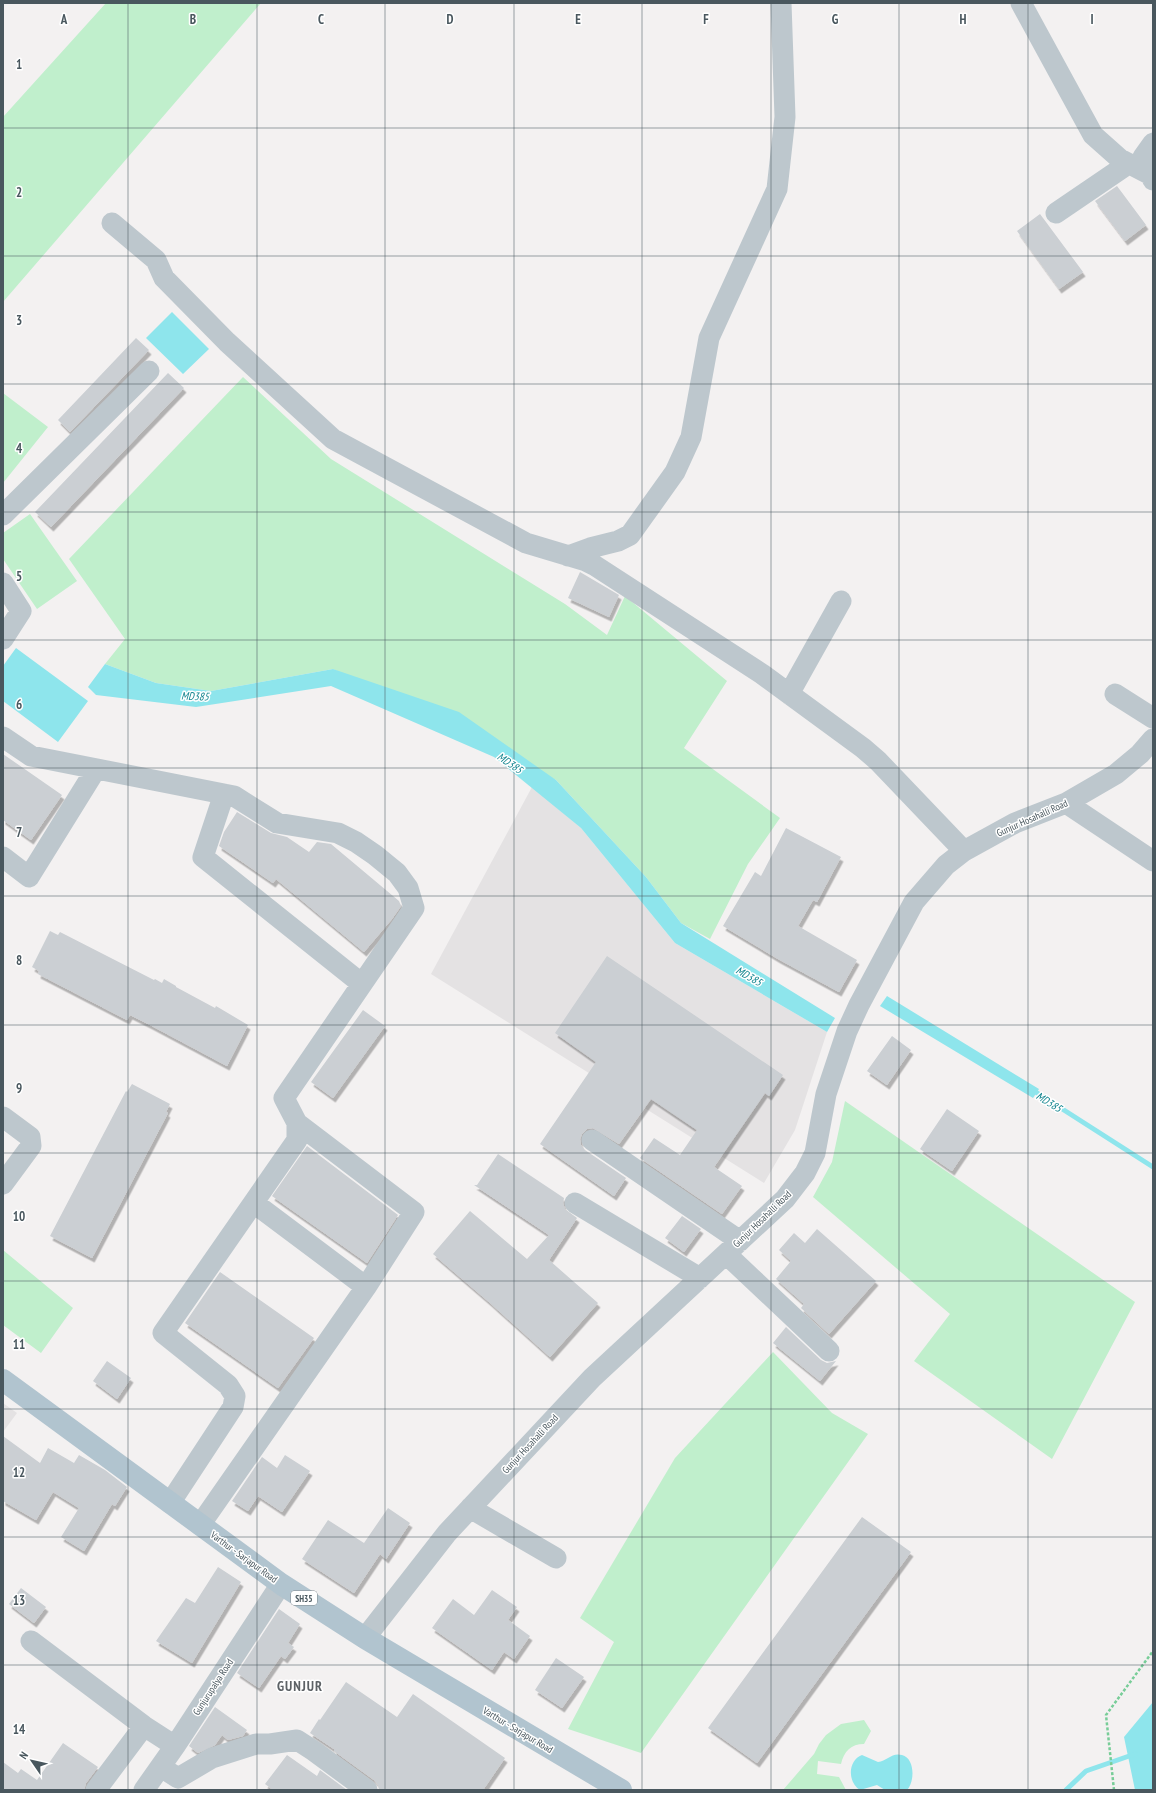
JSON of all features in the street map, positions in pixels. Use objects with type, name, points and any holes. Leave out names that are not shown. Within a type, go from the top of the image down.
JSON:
[{"type":"main road","name":"Varthur - Sarjapur Road","points":[[3,1380],[281,1584],[365,1638],[621,1790]]},
{"type":"street","points":[[568,556],[590,548],[618,541],[630,535],[675,472],[691,437],[709,338],[777,190],[785,118],[781,3]]},
{"type":"street","points":[[1021,3],[1093,135],[1120,159],[1151,177]]},
{"type":"street","points":[[1151,177],[1143,157],[1153,143]]},
{"type":"street","points":[[1056,213],[1128,164]]},
{"type":"street","points":[[112,223],[156,260],[164,278],[228,342],[332,439],[526,543],[594,564],[755,670],[878,761],[964,852]]},
{"type":"street","points":[[3,515],[149,371]]},
{"type":"street","points":[[3,583],[21,611],[3,639]]},
{"type":"street","points":[[789,694],[841,601]]},
{"type":"street","points":[[1115,694],[1153,718]]},
{"type":"street","points":[[3,737],[31,756],[234,796],[277,823],[338,833],[375,854],[397,873],[408,888],[414,908],[284,1098],[297,1123],[414,1212],[366,1287],[200,1525]]},
{"type":"street","name":"Gunjur Hosahalli Road","points":[[365,1638],[447,1533],[592,1378],[785,1199],[805,1173],[815,1153],[826,1094],[846,1031],[858,1005],[914,902],[946,865],[964,852],[1015,823],[1066,803],[1116,774],[1152,743]]},
{"type":"street","points":[[3,857],[29,877],[96,769]]},
{"type":"street","points":[[224,794],[203,857],[362,984]]},
{"type":"street","points":[[1066,803],[1153,861]]},
{"type":"street","points":[[3,1117],[30,1137],[31,1146],[3,1184]]},
{"type":"street","points":[[170,1503],[233,1407],[235,1396],[228,1385],[163,1333],[297,1140],[297,1123]]},
{"type":"street","points":[[592,1140],[733,1247],[830,1351]]},
{"type":"street","points":[[254,1203],[366,1287]]},
{"type":"street","points":[[575,1203],[700,1278]]},
{"type":"street","points":[[470,1508],[556,1558]]},
{"type":"street","name":"Gunjurupalya Road","points":[[144,1790],[174,1778],[175,1746],[281,1584]]},
{"type":"street","points":[[31,1641],[144,1726],[175,1746]]},
{"type":"street","points":[[96,1790],[144,1726]]},
{"type":"street","points":[[174,1778],[212,1758],[256,1744],[270,1744],[296,1740],[314,1751],[367,1790]]},
{"type":"path","points":[[1114,1790],[1106,1715],[1153,1651]]},
{"type":"shaded area","points":[[532,787],[581,828],[675,943],[827,1032],[795,1130],[764,1183],[431,974]]},
{"type":"shaded area","points":[[3,1403],[17,1413],[3,1432]]},
{"type":"green space","points":[[106,3],[261,3],[3,302],[3,117]]},
{"type":"green space","points":[[243,377],[331,459],[565,604],[607,635],[625,596],[727,681],[684,748],[780,818],[748,864],[710,939],[681,923],[646,877],[556,780],[333,669],[211,691],[156,683],[105,664],[125,639],[69,559]]},
{"type":"green space","points":[[3,393],[48,427],[3,483]]},
{"type":"green space","points":[[30,514],[77,581],[37,609],[3,559],[3,533]]},
{"type":"green space","points":[[845,1101],[1135,1302],[1052,1459],[914,1361],[950,1314],[813,1197],[832,1162]]},
{"type":"green space","points":[[3,1250],[73,1308],[41,1353],[3,1325]]},
{"type":"green space","points":[[773,1352],[832,1413],[868,1434],[641,1753],[568,1729],[614,1642],[580,1618],[675,1458]]},
{"type":"green space","points":[[864,1720],[871,1731],[864,1744],[855,1745],[849,1749],[844,1755],[841,1764],[818,1761],[817,1774],[839,1777],[846,1790],[783,1790],[814,1754],[826,1735],[841,1724]]},
{"type":"water","points":[[172,312],[209,349],[183,374],[146,338]]},
{"type":"water","points":[[16,648],[88,701],[58,742],[3,701],[3,666]]},
{"type":"water","points":[[105,664],[156,683],[211,691],[333,669],[459,712],[556,780],[646,877],[681,923],[835,1018],[827,1032],[675,943],[581,828],[494,757],[331,686],[196,707],[96,695],[88,687]]},
{"type":"water","points":[[887,996],[1039,1089],[1033,1098],[880,1006]]},
{"type":"water","points":[[1153,1702],[1153,1790],[1135,1790],[1124,1737]]},
{"type":"water","points":[[898,1754],[906,1757],[911,1765],[912,1771],[910,1786],[907,1790],[885,1790],[877,1785],[860,1790],[853,1782],[851,1771],[854,1761],[862,1755],[878,1762]]},
{"type":"building","points":[[1117,186],[1146,225],[1125,241],[1095,201]]},
{"type":"building","points":[[1040,214],[1083,272],[1059,289],[1017,231]]},
{"type":"building","points":[[136,338],[149,350],[70,432],[58,420]]},
{"type":"building","points":[[168,373],[184,388],[51,527],[35,512]]},
{"type":"building","points":[[580,572],[619,595],[609,617],[568,598]]},
{"type":"building","points":[[3,754],[62,795],[31,840],[3,820]]},
{"type":"building","points":[[237,812],[271,833],[287,837],[309,852],[317,842],[331,844],[399,901],[401,906],[364,952],[276,879],[273,883],[219,846],[224,832]]},
{"type":"building","points":[[786,828],[841,857],[817,902],[813,900],[798,926],[857,960],[839,992],[778,959],[723,926],[755,872],[761,876]]},
{"type":"building","points":[[50,931],[58,935],[60,932],[154,980],[155,979],[162,983],[164,979],[215,1008],[216,1006],[248,1025],[227,1066],[130,1015],[127,1020],[38,974],[39,971],[32,967]]},
{"type":"building","points":[[607,956],[783,1075],[769,1096],[765,1093],[714,1167],[742,1186],[722,1214],[640,1158],[654,1138],[680,1155],[697,1130],[651,1099],[619,1144],[593,1128],[587,1129],[582,1134],[580,1139],[581,1145],[585,1150],[626,1178],[614,1196],[540,1144],[596,1062],[555,1033]]},
{"type":"building","points":[[363,1010],[385,1026],[333,1098],[311,1082]]},
{"type":"building","points":[[892,1036],[911,1050],[887,1085],[867,1071]]},
{"type":"building","points":[[132,1084],[170,1104],[166,1112],[168,1113],[92,1258],[50,1236],[126,1091],[127,1092]]},
{"type":"building","points":[[947,1109],[979,1131],[952,1171],[920,1149]]},
{"type":"building","points":[[307,1146],[398,1215],[367,1263],[272,1196]]},
{"type":"building","points":[[498,1154],[564,1198],[563,1203],[565,1209],[577,1218],[549,1260],[598,1303],[550,1357],[433,1254],[470,1211],[527,1259],[549,1235],[474,1185],[477,1185]]},
{"type":"building","points":[[682,1216],[701,1229],[684,1252],[665,1238]]},
{"type":"building","points":[[817,1229],[876,1281],[829,1334],[801,1308],[804,1304],[776,1279],[791,1261],[779,1250],[794,1233],[805,1243]]},
{"type":"building","points":[[220,1272],[314,1338],[278,1388],[185,1323]]},
{"type":"building","points":[[786,1327],[821,1360],[827,1363],[836,1361],[820,1381],[773,1343]]},
{"type":"building","points":[[107,1361],[131,1378],[117,1399],[93,1381]]},
{"type":"building","points":[[3,1436],[40,1463],[48,1448],[74,1463],[79,1455],[105,1470],[127,1487],[115,1506],[112,1504],[84,1551],[61,1537],[79,1508],[53,1492],[36,1520],[3,1501]]},
{"type":"building","points":[[285,1455],[310,1471],[282,1512],[258,1496],[248,1511],[232,1501],[262,1457],[277,1468]]},
{"type":"building","points":[[388,1508],[410,1523],[386,1559],[380,1554],[354,1593],[302,1559],[328,1520],[364,1543]]},
{"type":"building","points":[[862,1517],[911,1552],[757,1763],[708,1728]]},
{"type":"building","points":[[218,1567],[241,1582],[192,1663],[156,1641],[186,1598],[195,1603]]},
{"type":"building","points":[[21,1588],[46,1607],[34,1623],[9,1604]]},
{"type":"building","points":[[492,1590],[517,1607],[508,1620],[530,1636],[514,1659],[504,1652],[492,1670],[432,1628],[453,1599],[474,1615]]},
{"type":"building","points":[[279,1609],[300,1624],[288,1643],[294,1647],[285,1659],[281,1656],[259,1688],[237,1673]]},
{"type":"building","points":[[556,1658],[584,1677],[562,1708],[535,1690]]},
{"type":"building","points":[[346,1682],[397,1717],[413,1694],[505,1758],[483,1790],[379,1790],[378,1785],[374,1780],[334,1751],[334,1749],[310,1733]]},
{"type":"building","points":[[215,1707],[247,1730],[243,1736],[228,1740],[222,1735],[215,1745],[198,1753],[189,1746]]},
{"type":"building","points":[[63,1743],[98,1767],[86,1783],[84,1790],[3,1790],[3,1762],[18,1773],[21,1769],[37,1780]]},
{"type":"building","points":[[287,1755],[317,1776],[320,1770],[347,1790],[273,1790],[265,1784]]},
{"type":"waterway","name":"MD385","points":[[1031,1089],[1153,1167]]},
{"type":"waterway","points":[[1066,1790],[1086,1771],[1135,1754]]},
{"type":"district","name":"GUNJUR","points":[[300,1686]]}]
